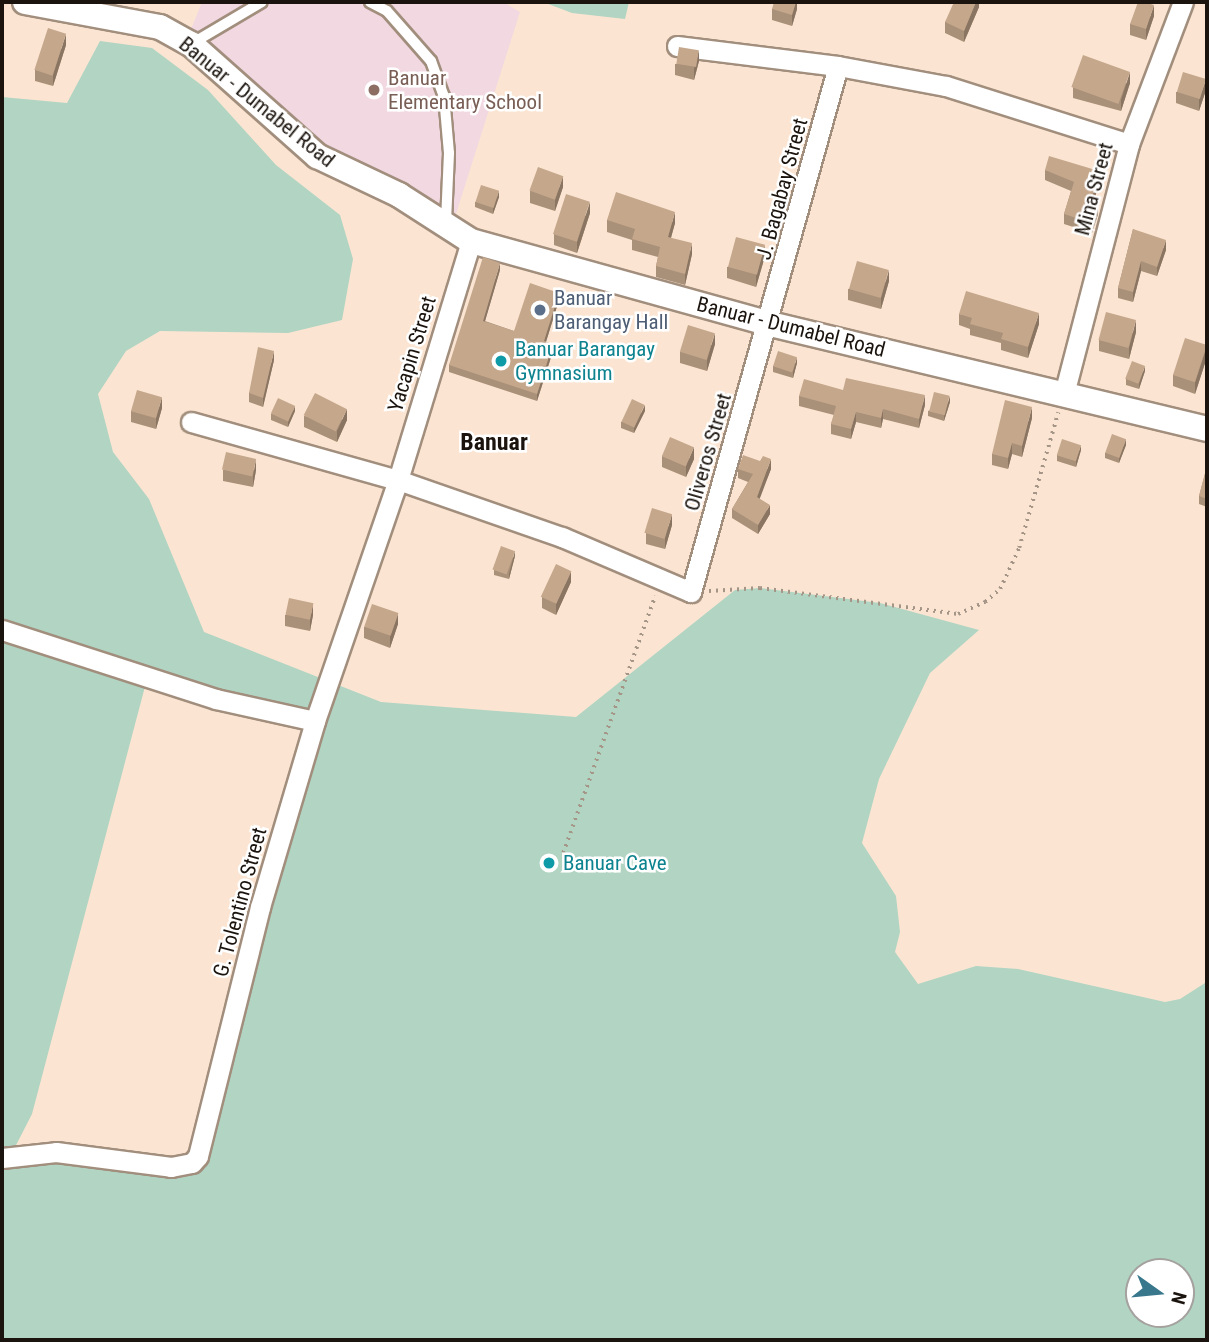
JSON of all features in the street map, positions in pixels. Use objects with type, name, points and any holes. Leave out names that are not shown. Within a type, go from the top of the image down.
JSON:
[{"type":"street","name":"Banuar - Dumabel Road","points":[[25,2],[160,27],[191,44],[317,156],[398,195],[471,241],[770,324],[1207,429]]},
{"type":"street","name":"Mina Street","points":[[1064,394],[1129,144],[1183,2]]},
{"type":"street","points":[[677,46],[838,66],[946,86],[1129,144]]},
{"type":"street","name":"J. Bagabay Street","points":[[770,324],[838,66]]},
{"type":"street","name":"Yacapin Street","points":[[398,480],[471,241]]},
{"type":"street","name":"Oliveros Street","points":[[691,592],[770,324]]},
{"type":"street","points":[[191,422],[398,480],[562,537],[691,592]]},
{"type":"street","name":"G. Tolentino Street","points":[[6,1157],[55,1152],[171,1167],[192,1163],[198,1156],[260,907],[315,721],[398,480]]},
{"type":"street","points":[[2,630],[204,695],[315,721]]},
{"type":"lane","points":[[191,44],[262,2]]},
{"type":"lane","points":[[370,2],[387,11],[430,61],[444,96],[449,153],[446,226]]},
{"type":"path","points":[[691,592],[760,588],[958,614],[985,602],[1000,589],[1019,548],[1064,394]]},
{"type":"path","points":[[563,853],[660,581]]},
{"type":"shaded area","name":"Banuar Elementary School","points":[[202,2],[503,2],[520,12],[449,236],[315,146],[189,34]]},
{"type":"green space","points":[[543,2],[629,2],[625,19],[572,13]]},
{"type":"green space","points":[[100,41],[152,48],[208,90],[276,165],[340,215],[353,259],[342,320],[288,333],[160,331],[126,351],[98,394],[113,452],[149,499],[204,632],[381,702],[576,717],[735,590],[760,588],[880,603],[979,630],[930,673],[879,779],[862,843],[896,896],[900,932],[895,952],[918,984],[976,966],[1018,969],[1165,1002],[1180,999],[1205,983],[1207,959],[1207,1340],[2,1340],[2,646],[5,631],[2,630],[2,97],[67,103]],"holes":[[[147,679],[315,721],[192,1163],[11,1155],[32,1114]]]},
{"type":"building","points":[[774,2],[796,2],[792,15],[772,9]]},
{"type":"building","points":[[954,2],[976,2],[964,31],[945,22]]},
{"type":"building","points":[[1138,2],[1154,5],[1146,29],[1130,24]]},
{"type":"building","points":[[48,28],[66,34],[52,76],[34,70]]},
{"type":"building","points":[[679,47],[699,50],[696,67],[676,64]]},
{"type":"building","points":[[1083,55],[1130,72],[1118,104],[1071,87]]},
{"type":"building","points":[[1183,72],[1206,79],[1200,99],[1177,92]]},
{"type":"building","points":[[1049,156],[1099,171],[1091,202],[1098,204],[1092,223],[1064,214],[1074,182],[1045,170]]},
{"type":"building","points":[[538,167],[563,176],[555,200],[529,190]]},
{"type":"building","points":[[481,185],[499,191],[494,208],[475,202]]},
{"type":"building","points":[[616,192],[675,212],[668,237],[692,243],[685,274],[656,266],[660,247],[632,239],[635,229],[607,220]]},
{"type":"building","points":[[566,194],[590,202],[577,242],[553,234]]},
{"type":"building","points":[[1133,229],[1166,240],[1157,267],[1141,261],[1133,292],[1118,288]]},
{"type":"building","points":[[736,237],[765,245],[757,275],[728,267]]},
{"type":"building","points":[[483,257],[500,263],[483,321],[514,331],[530,283],[559,293],[544,341],[553,344],[537,394],[449,365]]},
{"type":"building","points":[[857,261],[889,270],[881,298],[849,289]]},
{"type":"building","points":[[966,291],[1039,313],[1028,347],[1001,339],[1003,333],[970,324],[972,318],[959,314]]},
{"type":"building","points":[[1106,312],[1136,320],[1128,348],[1098,340]]},
{"type":"building","points":[[688,325],[715,333],[707,360],[680,352]]},
{"type":"building","points":[[1185,338],[1207,345],[1195,382],[1173,375]]},
{"type":"building","points":[[258,347],[274,351],[263,398],[249,393]]},
{"type":"building","points":[[778,351],[797,357],[792,372],[773,366]]},
{"type":"building","points":[[1132,361],[1145,366],[1138,384],[1125,379]]},
{"type":"building","points":[[846,378],[925,395],[919,419],[883,409],[881,418],[856,412],[851,429],[831,424],[836,406],[799,396],[804,379],[843,390]]},
{"type":"building","points":[[137,390],[162,397],[156,418],[131,411]]},
{"type":"building","points":[[934,392],[950,396],[945,415],[929,411]]},
{"type":"building","points":[[315,393],[347,409],[336,432],[304,415]]},
{"type":"building","points":[[278,398],[295,406],[288,421],[271,413]]},
{"type":"building","points":[[632,399],[645,405],[634,428],[621,422]]},
{"type":"building","points":[[1005,400],[1032,407],[1022,446],[1012,443],[1008,458],[992,454]]},
{"type":"building","points":[[1112,434],[1126,439],[1119,458],[1105,453]]},
{"type":"building","points":[[670,437],[694,447],[686,466],[662,456]]},
{"type":"building","points":[[1062,439],[1081,445],[1076,461],[1057,455]]},
{"type":"building","points":[[226,452],[256,459],[252,477],[222,470]]},
{"type":"building","points":[[743,455],[760,461],[763,456],[771,459],[757,497],[770,505],[758,525],[732,509],[753,474],[738,469]]},
{"type":"building","points":[[1207,466],[1207,499],[1199,496]]},
{"type":"building","points":[[652,508],[672,514],[664,539],[644,533]]},
{"type":"building","points":[[501,546],[515,551],[507,575],[492,569]]},
{"type":"building","points":[[556,564],[571,571],[556,604],[541,597]]},
{"type":"building","points":[[289,598],[313,603],[310,620],[285,615]]},
{"type":"building","points":[[372,604],[398,613],[391,636],[364,627]]},
{"type":"place","name":"Banuar Elementary School","points":[[374,90]]},
{"type":"place","name":"Banuar Barangay Hall","points":[[540,310]]},
{"type":"place","name":"Banuar Barangay Gymnasium","points":[[501,361]]},
{"type":"place","name":"Banuar Cave","points":[[549,863]]},
{"type":"district","name":"Banuar","points":[[494,443]]}]
